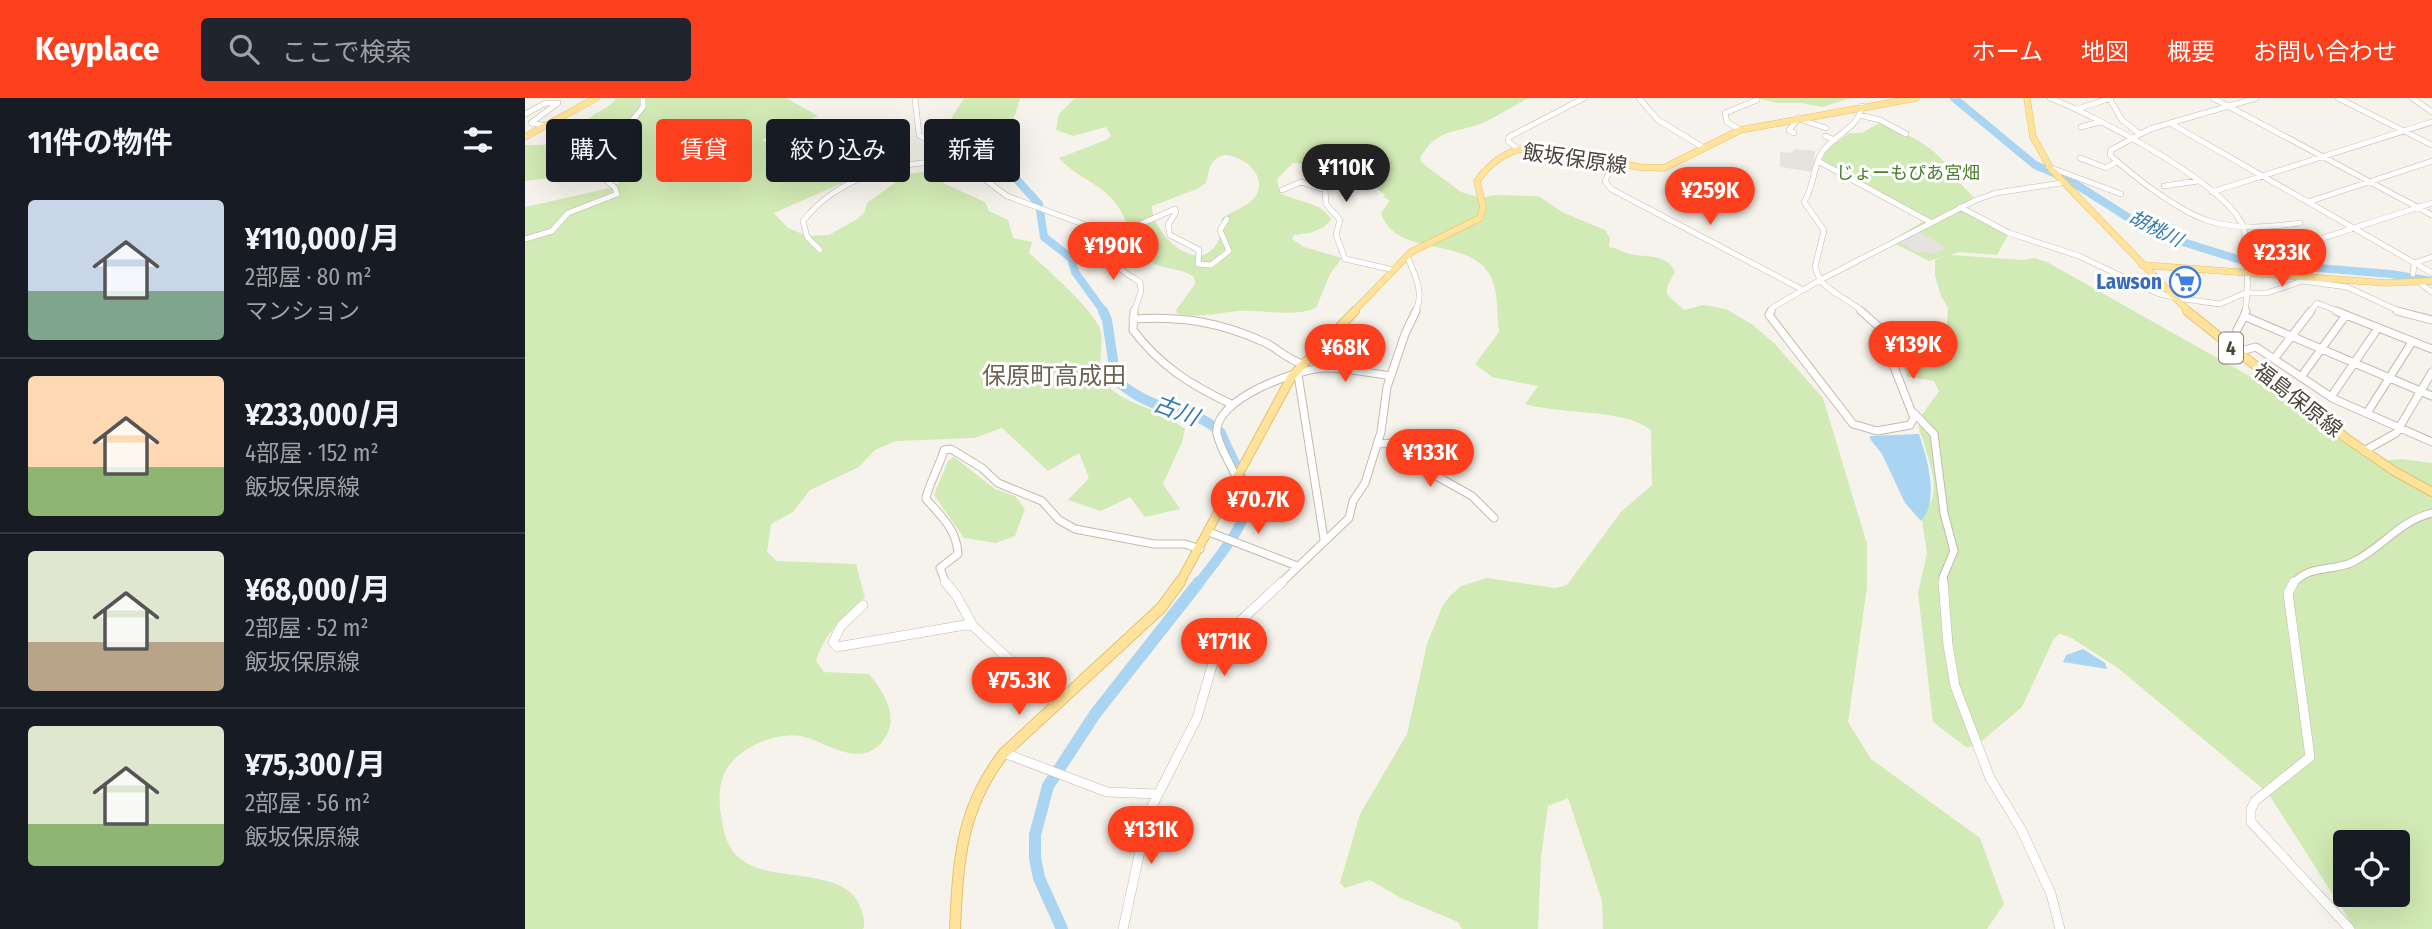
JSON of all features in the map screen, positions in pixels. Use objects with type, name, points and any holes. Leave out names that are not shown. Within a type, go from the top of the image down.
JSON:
[{"type":"main road","points":[[559,119],[596,98]]},
{"type":"main road","name":"飯坂保原線","points":[[955,929],[959,849],[967,816],[979,788],[1004,753],[1161,608],[1187,573],[1303,363],[1407,256],[1425,243],[1480,218],[1483,210],[1476,186],[1478,179],[1504,155],[1529,148],[1614,163],[1664,168],[1739,130],[1879,101],[1916,98]]},
{"type":"main road","name":"福島保原線","points":[[2027,98],[2033,137],[2061,183],[2172,297],[2237,352],[2364,451],[2432,492]]},
{"type":"main road","points":[[525,137],[546,126]]},
{"type":"main road","points":[[2142,265],[2340,283],[2432,281]]},
{"type":"street","points":[[525,239],[552,232],[568,213],[617,194],[615,188],[594,169],[626,156],[636,147],[639,134],[630,122],[643,107],[643,98]]},
{"type":"street","points":[[915,98],[919,135],[924,138]]},
{"type":"street","points":[[1518,149],[1508,141],[1509,137],[1584,98]]},
{"type":"street","points":[[1639,98],[1658,120],[1703,148]]},
{"type":"street","points":[[2050,98],[2077,109],[2198,181],[2235,213],[2243,225],[2245,273],[2244,316],[2237,330]]},
{"type":"street","points":[[2077,109],[2110,98],[2122,120],[2140,134]]},
{"type":"street","points":[[2213,98],[2432,215]]},
{"type":"street","points":[[2256,98],[2128,138],[2110,152],[2116,162],[2205,220],[2243,225],[2300,223]]},
{"type":"street","points":[[2338,98],[2432,145]]},
{"type":"street","points":[[2411,98],[2432,112]]},
{"type":"street","points":[[1739,130],[1724,118],[1726,112],[1757,100]]},
{"type":"street","points":[[525,114],[546,103],[558,103],[531,123],[546,126]]},
{"type":"street","points":[[1862,106],[1851,129],[1824,149],[1818,161],[1813,190],[1804,202],[1824,230],[1815,267],[1820,280],[1831,293],[1855,304],[1878,326],[1914,421],[1903,428],[1872,431],[1860,428],[1850,422],[1770,317],[1770,309],[1820,280],[1960,207],[1996,193],[2061,183]]},
{"type":"street","points":[[1859,115],[1880,120],[1906,134]]},
{"type":"street","points":[[1794,133],[1789,130],[1799,118],[1826,128]]},
{"type":"street","points":[[2081,127],[2099,122]]},
{"type":"street","points":[[2212,192],[2432,122]]},
{"type":"street","points":[[2170,123],[2432,273]]},
{"type":"street","points":[[1825,136],[1835,140]]},
{"type":"street","points":[[2080,158],[2106,168],[2116,162]]},
{"type":"street","points":[[2308,202],[2432,160]]},
{"type":"street","points":[[1818,161],[1930,222]]},
{"type":"street","points":[[820,250],[807,237],[803,221],[817,205],[891,166],[924,162]]},
{"type":"street","points":[[1614,163],[1605,180],[1611,189],[1803,290]]},
{"type":"street","points":[[2052,170],[2121,194]]},
{"type":"street","points":[[2164,186],[2198,181]]},
{"type":"street","points":[[987,182],[1007,196],[1085,223],[1090,228],[1094,244],[1111,264],[1140,282],[1141,291],[1134,305],[1133,330],[1155,359],[1181,380],[1231,404]]},
{"type":"street","points":[[1282,190],[1301,182],[1325,190],[1325,202],[1339,217],[1336,235],[1343,248],[1345,260],[1394,270]]},
{"type":"street","points":[[2244,239],[2320,239],[2432,203]]},
{"type":"street","points":[[1960,207],[2009,233],[2079,256],[2157,293],[2172,297],[2220,304],[2245,293],[2267,293],[2302,281],[2340,283],[2402,313],[2432,320]]},
{"type":"street","points":[[1094,244],[1176,209],[1168,225],[1170,235],[1199,250],[1198,264],[1207,266],[1227,255],[1228,246],[1220,230],[1227,219]]},
{"type":"street","points":[[1123,929],[1147,814],[1197,718],[1220,644],[1324,539],[1342,526],[1349,518],[1353,502],[1365,482],[1381,432],[1383,401],[1420,299],[1417,279],[1407,256]]},
{"type":"street","points":[[2413,274],[2416,263],[2432,257]]},
{"type":"street","points":[[2420,283],[2432,292]]},
{"type":"street","points":[[2273,359],[2314,303],[2431,347]]},
{"type":"street","points":[[2301,377],[2346,315]]},
{"type":"street","points":[[2244,316],[2432,396]]},
{"type":"street","points":[[1133,319],[1161,317],[1208,321],[1268,344],[1288,359],[1303,363]]},
{"type":"street","points":[[2330,397],[2378,328]]},
{"type":"street","points":[[2367,413],[2412,342]]},
{"type":"street","points":[[2237,352],[2256,347],[2330,397],[2432,442]]},
{"type":"street","points":[[1237,479],[1217,433],[1220,420],[1231,404],[1248,393],[1324,368],[1391,376]]},
{"type":"street","points":[[2364,451],[2396,433],[2432,372]]},
{"type":"street","points":[[1295,376],[1324,539]]},
{"type":"street","points":[[1910,408],[1934,435],[1944,513],[1954,551],[1943,577],[1948,645],[1955,686],[1990,778],[2021,830],[2051,894],[2060,929]]},
{"type":"street","points":[[1377,444],[1399,443],[1411,446],[1420,452],[1431,473],[1472,496],[1494,518]]},
{"type":"street","points":[[1056,703],[973,626],[956,595],[943,580],[939,570],[958,554],[954,535],[946,520],[926,499],[946,449],[951,449],[982,468],[998,483],[1042,501],[1059,520],[1075,530],[1154,544],[1185,544],[1200,549]]},
{"type":"street","points":[[2350,929],[2251,822],[2251,807],[2257,799],[2294,774],[2310,757],[2288,593],[2294,581],[2304,572],[2320,567],[2350,564],[2383,543],[2410,520],[2432,513]]},
{"type":"street","points":[[1209,532],[1297,566]]},
{"type":"street","points":[[863,605],[841,625],[833,642],[837,647],[965,625],[973,626]]},
{"type":"street","points":[[1004,753],[1107,792],[1157,794]]},
{"type":"green space","points":[[616,98],[786,98],[818,116],[811,119],[766,119],[766,138],[762,140],[766,142],[766,182],[845,182],[774,213],[788,228],[807,236],[829,235],[857,219],[864,213],[867,203],[896,182],[910,182],[910,174],[924,171],[924,182],[944,182],[985,202],[989,211],[1008,220],[1013,238],[1032,242],[1029,253],[1068,289],[1096,321],[1101,336],[1101,373],[1109,387],[1127,400],[1165,415],[1185,429],[1163,484],[1180,509],[1145,517],[1130,497],[1101,511],[1068,500],[1089,478],[1079,453],[1048,471],[1002,428],[974,438],[896,441],[875,450],[859,467],[810,490],[793,512],[771,524],[767,552],[777,561],[856,564],[865,598],[829,634],[816,661],[824,672],[869,674],[886,699],[891,717],[890,726],[880,744],[863,753],[849,753],[808,738],[791,735],[768,739],[746,750],[729,765],[722,779],[720,803],[723,828],[733,851],[748,864],[761,869],[828,881],[843,887],[854,896],[861,909],[863,929],[525,929],[525,207],[610,188],[620,182],[642,182],[642,119],[590,119]]},
{"type":"green space","points":[[964,98],[1020,98],[1012,119],[951,119]]},
{"type":"green space","points":[[1075,98],[1529,98],[1480,124],[1446,134],[1433,141],[1420,158],[1422,163],[1461,192],[1482,198],[1494,195],[1538,196],[1564,213],[1605,230],[1610,238],[1609,247],[1665,261],[1675,272],[1667,293],[1684,310],[1703,305],[1726,309],[1753,325],[1774,343],[1823,398],[1867,544],[1867,587],[1848,722],[1871,759],[1980,838],[2004,904],[1987,929],[1603,929],[1602,901],[1568,798],[1548,806],[1541,858],[1538,929],[1462,929],[1458,922],[1401,898],[1370,880],[1345,888],[1340,883],[1360,814],[1407,734],[1427,644],[1442,607],[1461,586],[1487,578],[1555,588],[1567,585],[1621,512],[1652,485],[1651,430],[1624,418],[1525,404],[1538,386],[1492,377],[1475,364],[1499,332],[1494,285],[1482,265],[1468,256],[1402,237],[1389,227],[1381,213],[1390,200],[1383,197],[1385,195],[1379,190],[1303,164],[1293,163],[1277,179],[1280,193],[1322,209],[1331,220],[1324,227],[1310,233],[1294,235],[1292,239],[1304,247],[1342,258],[1330,274],[1316,308],[1297,312],[1178,314],[1176,310],[1195,284],[1194,277],[1160,266],[1143,256],[1111,198],[1059,158],[1106,140],[1111,136],[1106,127],[1073,136],[1056,130],[1059,114]],"holes":[[[1225,155],[1232,156],[1252,168],[1257,175],[1259,189],[1252,200],[1222,218],[1218,242],[1207,253],[1186,253],[1166,238],[1154,216],[1152,206],[1197,189],[1206,183],[1211,165],[1216,159]]]},
{"type":"green space","points":[[1757,98],[1851,98],[1822,107],[1803,103],[1777,103]]},
{"type":"green space","name":"じょーもぴあ宮畑","points":[[1881,122],[1925,145],[1942,160],[1956,182],[1977,201],[1964,207],[2008,235],[1997,255],[1960,252],[1950,255],[2024,260],[2035,258],[2047,262],[2267,386],[2380,461],[2401,459],[2432,463],[2432,929],[2355,929],[2341,907],[2410,907],[2410,830],[2333,830],[2333,895],[2268,793],[2118,668],[2070,637],[2059,634],[2053,640],[2022,707],[1976,746],[1966,747],[1933,722],[1918,593],[1927,553],[1921,513],[1932,499],[1934,490],[1919,428],[1923,413],[1939,391],[1934,381],[1908,377],[1903,365],[1926,364],[1919,346],[1946,342],[1948,308],[1935,276],[1935,260],[1945,256],[1929,261],[1890,241],[1924,221],[1820,163],[1828,148],[1849,133],[1862,133]]},
{"type":"green space","points":[[525,145],[546,145],[546,179],[525,181]]},
{"type":"green space","points":[[954,457],[995,489],[1015,496],[1025,509],[1015,536],[996,543],[964,538],[934,495],[948,461]]},
{"type":"shaded area","points":[[1795,149],[1815,151],[1813,172],[1780,167],[1780,152],[1792,153]]},
{"type":"shaded area","points":[[1919,232],[1945,249],[1934,253],[1915,252],[1900,242]]},
{"type":"water","points":[[1919,434],[1931,491],[1927,512],[1921,521],[1905,503],[1882,454],[1870,439],[1870,436]]},
{"type":"water","points":[[2083,649],[2105,663],[2107,669],[2063,662],[2066,655]]},
{"type":"waterway","name":"胡桃川","points":[[1954,98],[2035,165],[2066,178],[2151,232],[2247,262],[2391,274],[2432,281]]},
{"type":"waterway","name":"古川","points":[[1019,182],[1039,204],[1044,237],[1071,258],[1075,272],[1104,312]]},
{"type":"waterway","name":"古川","points":[[1103,311],[1107,320],[1116,380],[1144,399],[1198,418],[1214,427],[1221,433],[1244,484],[1248,499],[1243,519],[1229,543],[1198,584]]},
{"type":"waterway","name":"古川","points":[[1062,929],[1039,878],[1035,858],[1035,835],[1048,786],[1095,714],[1199,582]]},
{"type":"place","name":"Lawson","points":[[2185,282]]},
{"type":"district","name":"保原町高成田","points":[[1054,376]]}]
